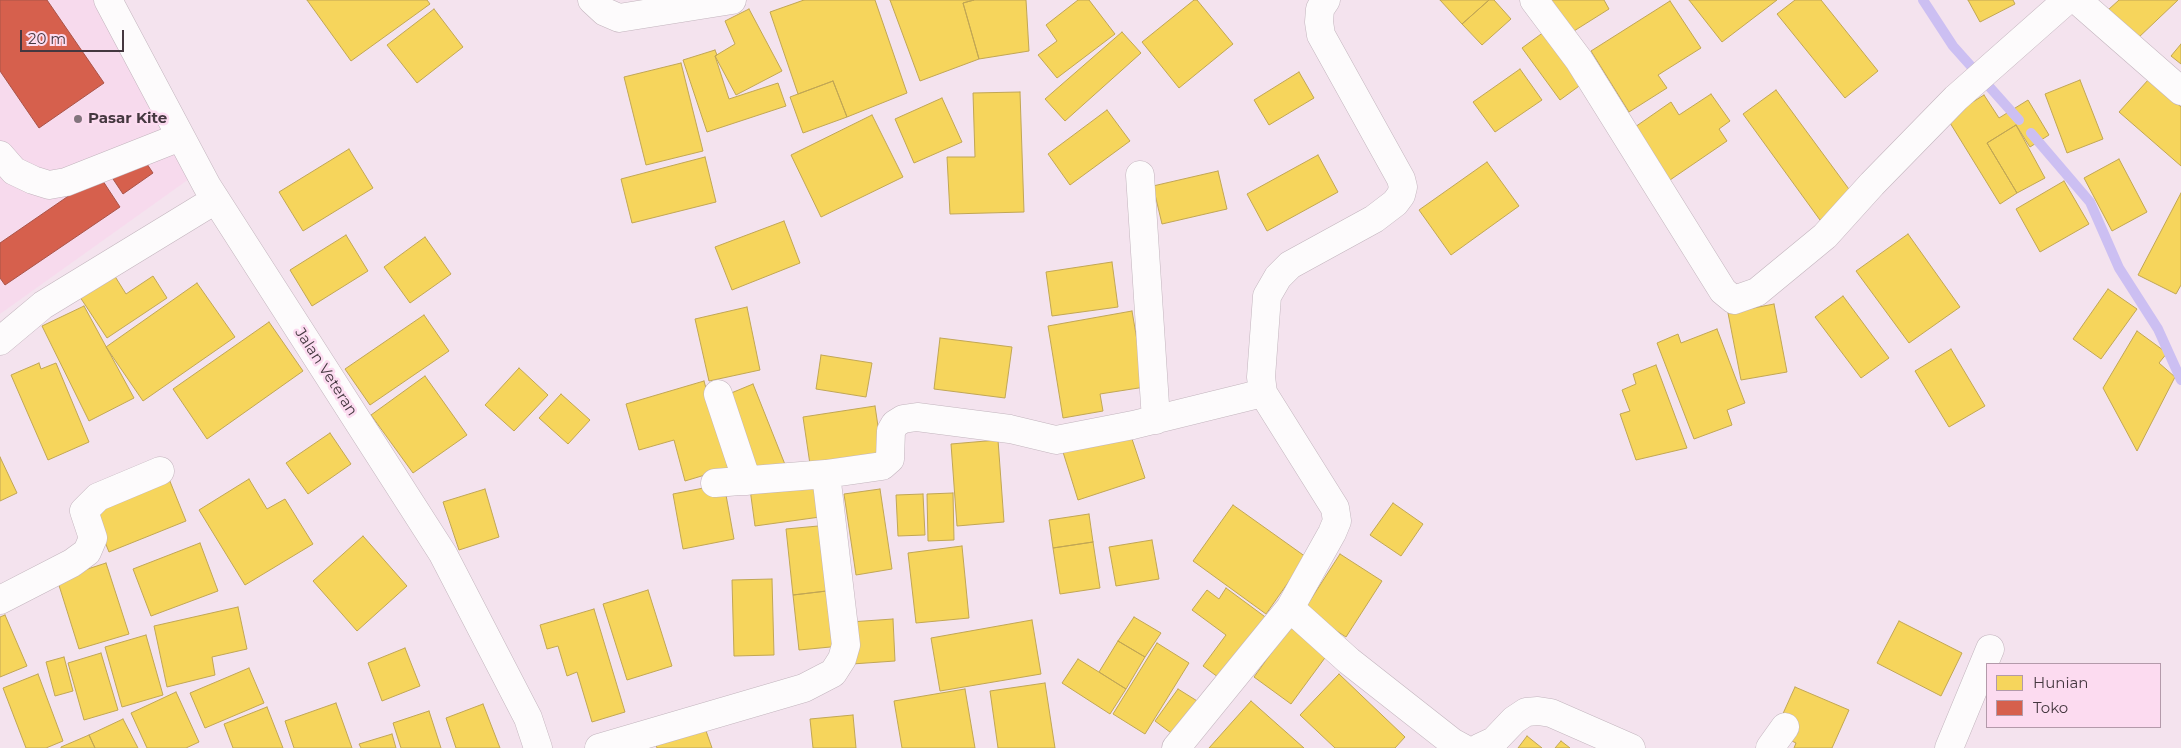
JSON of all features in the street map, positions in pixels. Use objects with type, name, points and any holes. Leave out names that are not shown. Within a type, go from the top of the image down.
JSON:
[{"type":"street","name":"Jalan Veteran","points":[[108,0],[215,200],[443,554],[528,718],[538,748]]},
{"type":"street","points":[[592,0],[605,12],[619,18],[732,0]]},
{"type":"street","points":[[1176,748],[1290,608],[1337,521],[1335,508],[1263,393],[1261,377],[1267,296],[1278,277],[1290,265],[1374,219],[1395,203],[1401,195],[1402,179],[1321,35],[1320,9],[1326,0]]},
{"type":"street","points":[[1534,0],[1579,60],[1723,290],[1734,300],[1757,292],[1825,236],[1872,184],[1956,98],[2067,0]]},
{"type":"street","points":[[2077,0],[2181,91]]},
{"type":"street","points":[[0,155],[14,171],[49,185],[66,182],[180,137]]},
{"type":"street","points":[[1140,175],[1156,420]]},
{"type":"street","points":[[0,341],[43,304],[215,200]]},
{"type":"street","points":[[715,483],[875,469],[882,466],[890,458],[891,430],[895,424],[903,419],[917,417],[1010,429],[1056,440],[1156,420],[1263,393]]},
{"type":"street","points":[[718,394],[747,481]]},
{"type":"street","points":[[0,600],[72,563],[87,552],[93,538],[84,511],[98,497],[160,470]]},
{"type":"street","points":[[599,748],[804,688],[833,673],[842,659],[846,645],[826,474]]},
{"type":"street","points":[[1290,608],[1349,661],[1452,742],[1463,748]]},
{"type":"street","points":[[1949,748],[1990,649]]},
{"type":"street","points":[[1478,748],[1494,741],[1514,720],[1526,712],[1538,711],[1551,713],[1631,748]]},
{"type":"shaded area","name":"Pasar Kite","points":[[0,0],[93,0],[189,179],[0,314]]},
{"type":"building: Hunian","points":[[307,0],[427,0],[430,4],[351,61]]},
{"type":"building: Hunian","points":[[804,0],[875,0],[907,93],[847,117],[833,81],[798,94],[770,12]]},
{"type":"building: Hunian","points":[[890,0],[974,0],[963,3],[979,59],[920,81]]},
{"type":"building: Hunian","points":[[974,0],[1026,0],[1029,51],[979,59],[963,3]]},
{"type":"building: Hunian","points":[[1078,0],[1089,0],[1115,34],[1057,78],[1038,55],[1057,41],[1046,25]]},
{"type":"building: Hunian","points":[[1194,0],[1197,0],[1233,44],[1179,88],[1142,42]]},
{"type":"building: Hunian","points":[[1440,0],[1489,0],[1462,24]]},
{"type":"building: Hunian","points":[[1489,0],[1494,0],[1511,19],[1482,45],[1462,24]]},
{"type":"building: Hunian","points":[[1544,0],[1604,0],[1609,9],[1566,36]]},
{"type":"building: Hunian","points":[[1689,0],[1777,0],[1722,42]]},
{"type":"building: Hunian","points":[[1795,0],[1821,0],[1878,71],[1845,98],[1777,14]]},
{"type":"building: Hunian","points":[[1968,0],[2013,0],[2015,4],[1980,22]]},
{"type":"building: Hunian","points":[[2119,0],[2178,0],[2137,39],[2108,10]]},
{"type":"building: Hunian","points":[[1670,1],[1701,48],[1658,75],[1667,88],[1629,112],[1591,51]]},
{"type":"building: Hunian","points":[[434,9],[463,47],[417,83],[387,45]]},
{"type":"building: Hunian","points":[[749,9],[782,71],[736,95],[715,56],[735,44],[725,21]]},
{"type":"building: Hunian","points":[[1548,29],[1586,81],[1560,100],[1522,48]]},
{"type":"building: Hunian","points":[[1122,32],[1141,53],[1065,121],[1045,99]]},
{"type":"building: Hunian","points":[[2181,44],[2181,64],[2171,56]]},
{"type":"building: Hunian","points":[[715,50],[717,55],[715,56],[729,99],[778,83],[786,106],[707,132],[683,60]]},
{"type":"building: Hunian","points":[[681,63],[703,151],[646,165],[624,77]]},
{"type":"building: Hunian","points":[[1520,69],[1542,100],[1495,132],[1473,102]]},
{"type":"building: Hunian","points":[[1299,72],[1314,98],[1269,125],[1254,100]]},
{"type":"building: Hunian","points":[[2149,79],[2181,107],[2181,166],[2119,112]]},
{"type":"building: Hunian","points":[[2080,80],[2103,139],[2067,153],[2045,94]]},
{"type":"building: Hunian","points":[[833,81],[847,117],[803,133],[790,97]]},
{"type":"building: Hunian","points":[[1776,90],[1854,196],[1820,220],[1743,114]]},
{"type":"building: Hunian","points":[[1020,92],[1024,212],[950,214],[947,157],[975,157],[973,93]]},
{"type":"building: Hunian","points":[[1711,94],[1730,121],[1719,129],[1727,141],[1670,180],[1635,127],[1671,102],[1679,115]]},
{"type":"building: Hunian","points":[[1984,95],[1999,118],[2028,100],[2049,135],[2030,147],[2016,125],[1987,143],[2017,193],[2000,204],[1947,118]]},
{"type":"building: Hunian","points":[[942,98],[962,142],[914,163],[895,119]]},
{"type":"building: Hunian","points":[[1107,110],[1130,141],[1070,185],[1048,154]]},
{"type":"building: Hunian","points":[[872,115],[903,177],[821,217],[791,155]]},
{"type":"building: Hunian","points":[[2016,125],[2045,178],[2017,193],[1987,143]]},
{"type":"building: Hunian","points":[[349,149],[373,188],[303,231],[279,192]]},
{"type":"building: Hunian","points":[[1318,155],[1338,192],[1267,231],[1247,194]]},
{"type":"building: Hunian","points":[[705,157],[716,202],[632,223],[621,179]]},
{"type":"building: Hunian","points":[[2119,159],[2147,212],[2112,231],[2084,178]]},
{"type":"building: Hunian","points":[[1487,162],[1519,206],[1451,255],[1419,210]]},
{"type":"building: Hunian","points":[[1218,171],[1227,209],[1162,224],[1153,186]]},
{"type":"building: Hunian","points":[[2064,181],[2089,224],[2040,252],[2016,209]]},
{"type":"building: Hunian","points":[[2181,193],[2181,285],[2176,294],[2138,275]]},
{"type":"building: Hunian","points":[[784,221],[800,263],[732,290],[715,247]]},
{"type":"building: Hunian","points":[[1908,234],[1960,307],[1909,343],[1856,271]]},
{"type":"building: Hunian","points":[[346,235],[368,271],[312,306],[290,270]]},
{"type":"building: Hunian","points":[[425,237],[451,274],[410,303],[384,267]]},
{"type":"building: Hunian","points":[[1112,262],[1118,307],[1052,316],[1046,272]]},
{"type":"building: Hunian","points":[[111,270],[126,294],[153,276],[167,298],[107,338],[78,294]]},
{"type":"building: Hunian","points":[[197,283],[235,337],[143,401],[106,347]]},
{"type":"building: Hunian","points":[[2108,289],[2137,309],[2101,359],[2073,339]]},
{"type":"building: Hunian","points":[[1843,296],[1889,358],[1861,378],[1815,317]]},
{"type":"building: Hunian","points":[[1774,304],[1787,372],[1741,380],[1728,313]]},
{"type":"building: Hunian","points":[[84,306],[134,398],[89,421],[42,326]]},
{"type":"building: Hunian","points":[[747,307],[760,370],[709,381],[695,319]]},
{"type":"building: Hunian","points":[[1132,311],[1145,387],[1100,394],[1103,411],[1063,418],[1048,326]]},
{"type":"building: Hunian","points":[[424,315],[449,351],[370,405],[345,369]]},
{"type":"building: Hunian","points":[[269,322],[303,371],[207,439],[173,389]]},
{"type":"building: Hunian","points":[[1717,329],[1745,403],[1727,410],[1732,425],[1694,439],[1657,343],[1678,334],[1681,343]]},
{"type":"building: Hunian","points":[[2137,331],[2167,353],[2159,363],[2175,377],[2137,451],[2103,388]]},
{"type":"building: Hunian","points":[[940,338],[1012,347],[1005,398],[934,389]]},
{"type":"building: Hunian","points":[[1951,349],[1985,406],[1949,427],[1915,371]]},
{"type":"building: Hunian","points":[[821,355],[872,363],[866,397],[816,389]]},
{"type":"building: Hunian","points":[[39,363],[41,369],[56,363],[89,442],[48,460],[11,375]]},
{"type":"building: Hunian","points":[[1656,365],[1687,448],[1636,460],[1620,414],[1630,411],[1622,390],[1636,384],[1633,374]]},
{"type":"building: Hunian","points":[[519,368],[548,395],[514,431],[485,405]]},
{"type":"building: Hunian","points":[[425,376],[467,435],[413,473],[371,415]]},
{"type":"building: Hunian","points":[[704,381],[728,468],[685,481],[674,440],[639,450],[626,404]]},
{"type":"building: Hunian","points":[[753,384],[786,467],[757,478],[724,396]]},
{"type":"building: Hunian","points":[[561,394],[590,420],[568,444],[539,418]]},
{"type":"building: Hunian","points":[[875,406],[883,460],[811,471],[803,417]]},
{"type":"building: Hunian","points":[[1129,430],[1145,478],[1078,500],[1063,452]]},
{"type":"building: Hunian","points":[[330,433],[351,464],[308,494],[286,463]]},
{"type":"building: Hunian","points":[[998,440],[1004,522],[957,526],[951,444]]},
{"type":"building: Hunian","points":[[0,457],[17,493],[0,501]]},
{"type":"building: Hunian","points":[[167,474],[186,521],[109,552],[90,505]]},
{"type":"building: Hunian","points":[[249,479],[267,509],[285,499],[313,544],[245,585],[199,510]]},
{"type":"building: Hunian","points":[[815,479],[820,517],[755,526],[750,489]]},
{"type":"building: Hunian","points":[[724,484],[734,539],[683,549],[673,494]]},
{"type":"building: Hunian","points":[[485,489],[499,537],[459,550],[443,502]]},
{"type":"building: Hunian","points":[[880,489],[892,569],[856,575],[844,494]]},
{"type":"building: Hunian","points":[[953,493],[954,540],[928,541],[927,494]]},
{"type":"building: Hunian","points":[[923,494],[925,535],[898,536],[896,495]]},
{"type":"building: Hunian","points":[[1393,503],[1423,524],[1401,556],[1370,535]]},
{"type":"building: Hunian","points":[[1233,505],[1306,557],[1266,614],[1193,561]]},
{"type":"building: Hunian","points":[[1089,514],[1093,542],[1053,548],[1049,520]]},
{"type":"building: Hunian","points":[[829,525],[835,590],[793,595],[786,529]]},
{"type":"building: Hunian","points":[[363,536],[407,586],[357,631],[313,581]]},
{"type":"building: Hunian","points":[[1152,540],[1159,579],[1116,586],[1109,547]]},
{"type":"building: Hunian","points":[[1093,542],[1100,588],[1060,594],[1053,548]]},
{"type":"building: Hunian","points":[[200,543],[218,591],[151,616],[133,569]]},
{"type":"building: Hunian","points":[[962,546],[969,618],[916,623],[908,553]]},
{"type":"building: Hunian","points":[[1340,554],[1382,581],[1346,637],[1304,610]]},
{"type":"building: Hunian","points":[[106,563],[129,634],[79,649],[57,579]]},
{"type":"building: Hunian","points":[[772,579],[774,655],[734,656],[732,580]]},
{"type":"building: Hunian","points":[[1226,588],[1268,619],[1222,680],[1203,666],[1226,635],[1192,610],[1207,590],[1219,599]]},
{"type":"building: Hunian","points":[[648,590],[672,666],[627,680],[603,604]]},
{"type":"building: Hunian","points":[[835,590],[841,646],[799,650],[793,595]]},
{"type":"building: Hunian","points":[[238,607],[247,649],[212,657],[215,675],[167,687],[154,626]]},
{"type":"building: Hunian","points":[[594,609],[625,712],[592,722],[577,672],[567,676],[558,646],[547,649],[540,625]]},
{"type":"building: Hunian","points":[[5,615],[27,666],[0,677],[0,617]]},
{"type":"building: Hunian","points":[[1134,617],[1161,633],[1145,657],[1118,641]]},
{"type":"building: Hunian","points":[[893,619],[895,661],[852,664],[850,622]]},
{"type":"building: Hunian","points":[[1032,620],[1041,674],[940,691],[931,638]]},
{"type":"building: Hunian","points":[[1899,621],[1962,653],[1941,696],[1877,663]]},
{"type":"building: Hunian","points":[[1290,627],[1327,655],[1291,704],[1254,677]]},
{"type":"building: Hunian","points":[[146,635],[163,695],[122,707],[105,647]]},
{"type":"building: Hunian","points":[[1118,641],[1145,657],[1126,689],[1099,672]]},
{"type":"building: Hunian","points":[[1157,643],[1189,663],[1145,734],[1113,714]]},
{"type":"building: Hunian","points":[[405,648],[420,686],[382,701],[368,663]]},
{"type":"building: Hunian","points":[[101,653],[118,710],[84,720],[68,663]]},
{"type":"building: Hunian","points":[[64,657],[73,691],[55,696],[46,662]]},
{"type":"building: Hunian","points":[[1078,659],[1126,689],[1110,714],[1062,683]]},
{"type":"building: Hunian","points":[[249,668],[264,703],[205,728],[190,693]]},
{"type":"building: Hunian","points":[[38,674],[63,741],[46,748],[26,748],[3,688]]},
{"type":"building: Hunian","points":[[1339,674],[1405,737],[1395,748],[1335,748],[1300,715]]},
{"type":"building: Hunian","points":[[1045,683],[1055,748],[998,748],[990,691]]},
{"type":"building: Hunian","points":[[1795,687],[1849,710],[1832,748],[1794,748],[1796,743],[1784,737],[1781,718]]},
{"type":"building: Hunian","points":[[965,689],[975,748],[902,748],[894,701]]},
{"type":"building: Hunian","points":[[1178,689],[1202,704],[1178,738],[1155,721]]},
{"type":"building: Hunian","points":[[176,692],[199,742],[186,748],[147,748],[131,713]]},
{"type":"building: Hunian","points":[[1251,701],[1304,748],[1209,748]]},
{"type":"building: Hunian","points":[[336,703],[352,748],[294,748],[285,721]]},
{"type":"building: Hunian","points":[[483,704],[500,748],[456,748],[446,718]]},
{"type":"building: Hunian","points":[[267,707],[283,748],[233,748],[224,724]]},
{"type":"building: Hunian","points":[[429,711],[441,748],[401,748],[393,723]]},
{"type":"building: Hunian","points":[[853,715],[856,748],[813,748],[810,719]]},
{"type":"building: Hunian","points":[[123,719],[138,748],[95,748],[89,735]]},
{"type":"building: Hunian","points":[[705,728],[712,748],[657,748],[656,745]]},
{"type":"building: Hunian","points":[[392,734],[396,748],[361,748],[359,744]]},
{"type":"building: Hunian","points":[[89,735],[95,748],[61,748],[61,747]]},
{"type":"building: Hunian","points":[[1527,736],[1542,748],[1518,748]]},
{"type":"building: Hunian","points":[[1561,741],[1570,748],[1555,748]]},
{"type":"building: Toko","points":[[0,0],[47,0],[104,83],[39,128],[0,71]]},
{"type":"building: Toko","points":[[141,155],[153,173],[123,194],[111,176]]},
{"type":"building: Toko","points":[[99,175],[120,207],[5,285],[0,278],[0,243]]},
{"type":"waterway","points":[[1923,0],[1953,46],[2019,120]]},
{"type":"waterway","points":[[2031,133],[2090,202],[2119,268],[2158,329],[2181,380]]},
{"type":"place","name":"Pasar Kite","points":[[78,119]]}]
